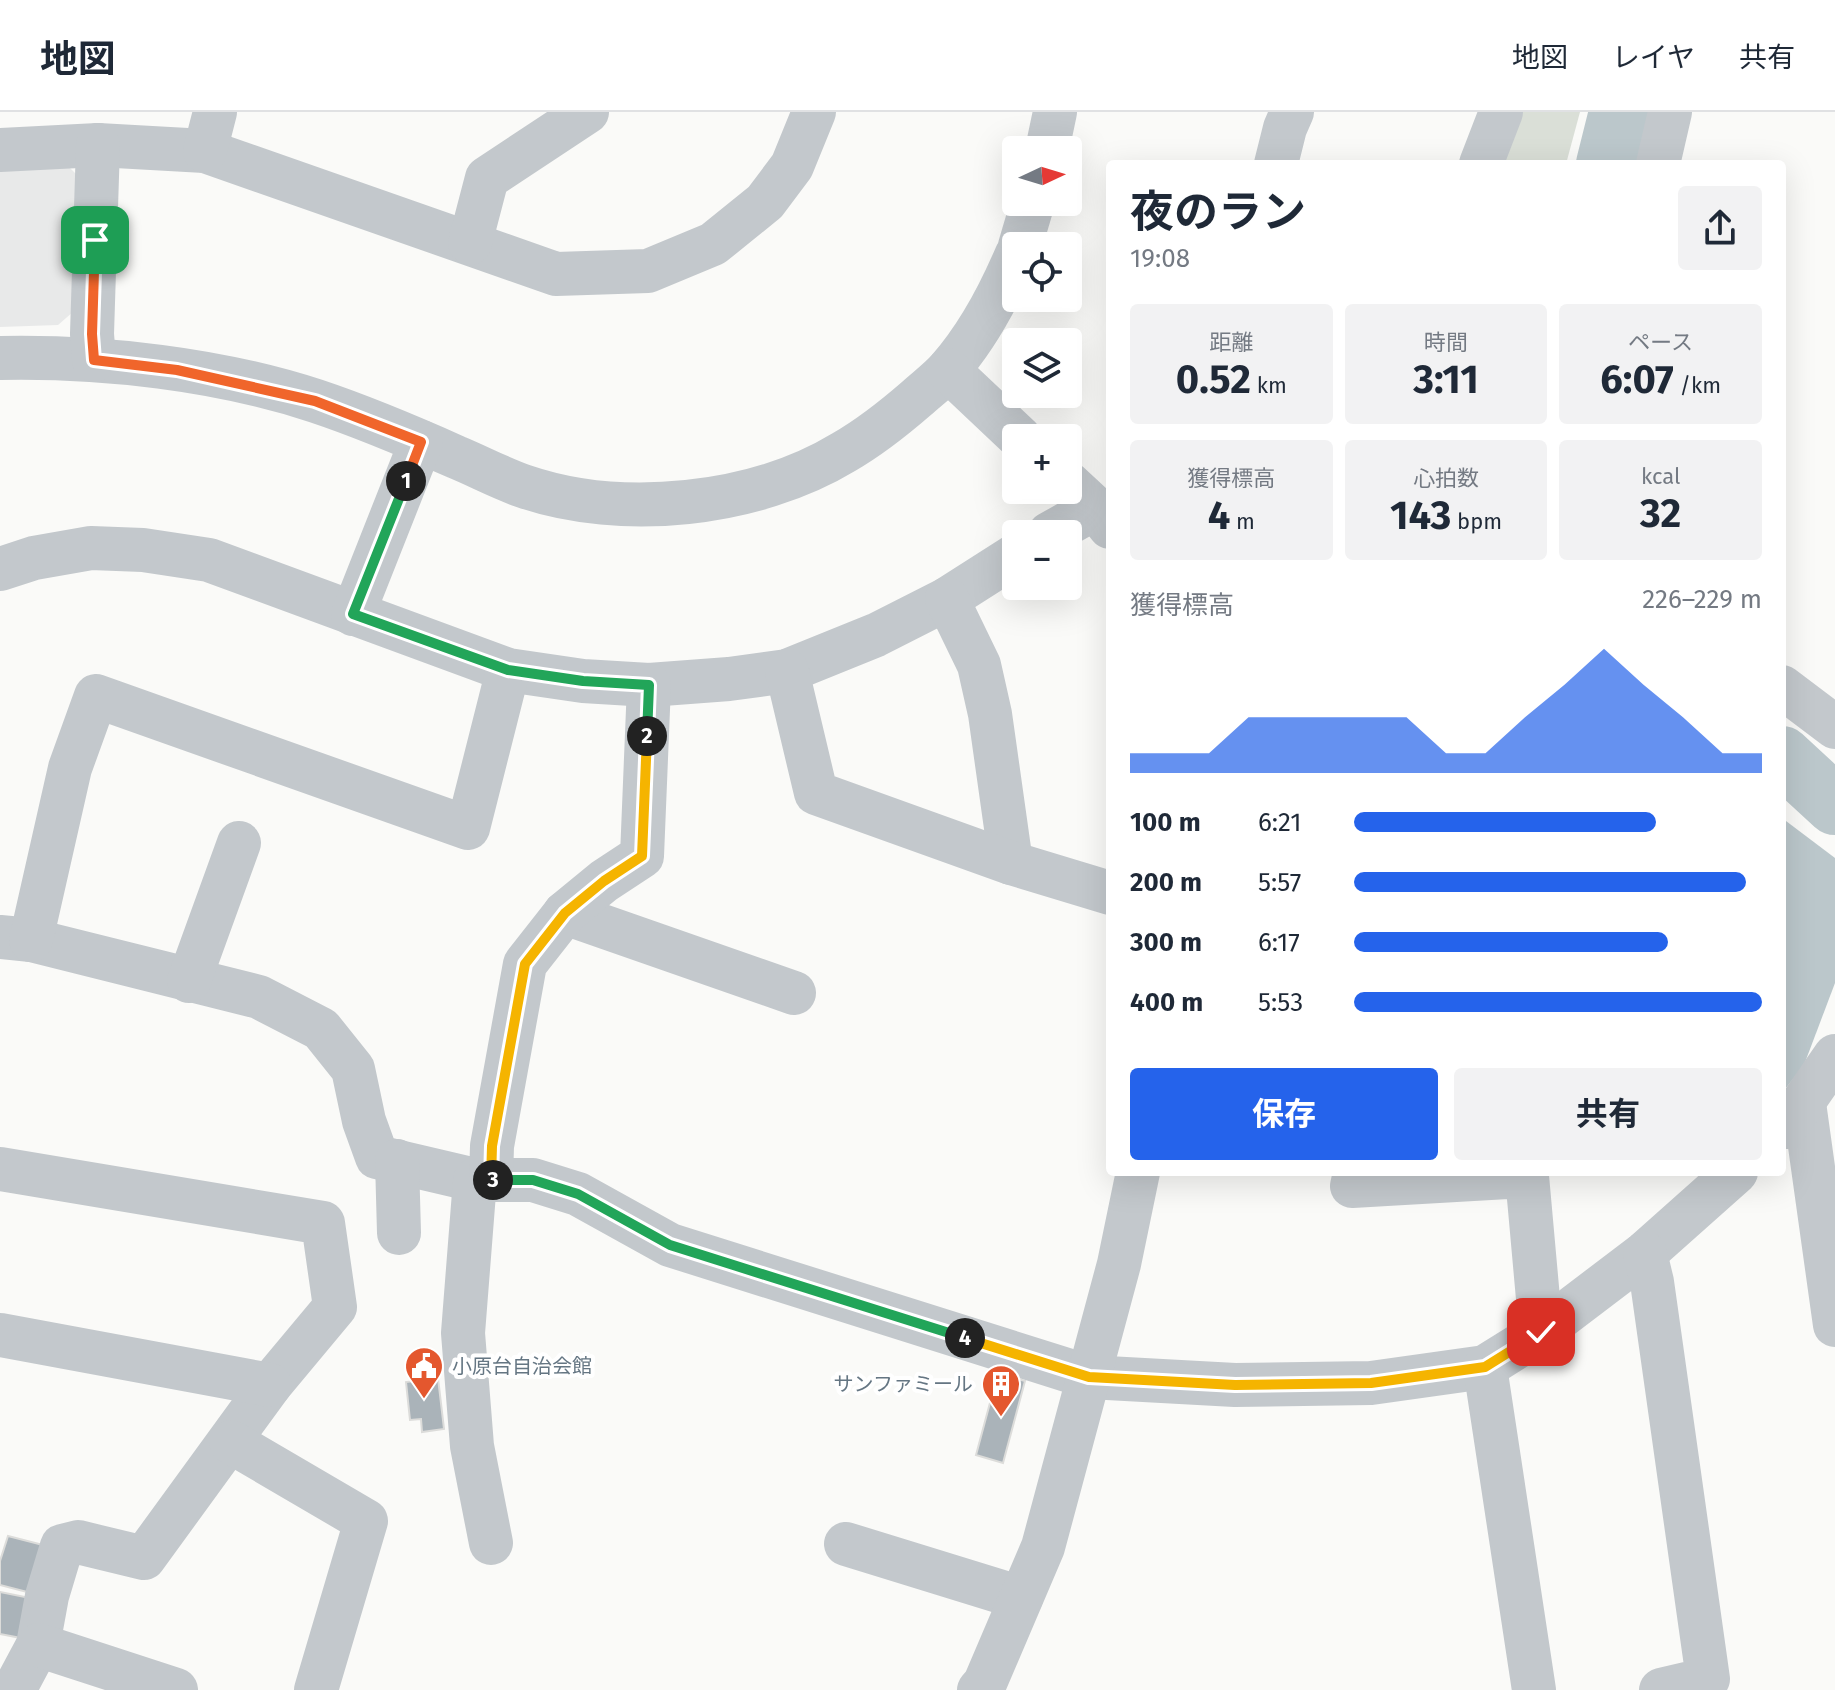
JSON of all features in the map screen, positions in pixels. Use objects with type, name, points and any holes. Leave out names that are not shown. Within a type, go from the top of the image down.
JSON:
[{"type":"street","points":[[15,137],[98,145],[210,132],[470,243],[556,274],[648,271],[713,244],[765,202],[792,166],[814,112]]},
{"type":"street","points":[[1050,136],[1055,112]]},
{"type":"street","points":[[1277,160],[1292,112]]},
{"type":"street","points":[[1483,160],[1501,112]]},
{"type":"street","points":[[1659,160],[1670,112]]},
{"type":"street","points":[[470,243],[487,178],[571,115]]},
{"type":"street","points":[[94,360],[92,334],[98,145]]},
{"type":"street","points":[[0,358],[94,360],[177,370],[301,397],[421,442],[524,486],[596,503],[666,504],[729,496],[790,477],[843,453],[895,417],[948,370],[1002,285]]},
{"type":"street","points":[[948,370],[1005,424]]},
{"type":"street","points":[[353,614],[421,442]]},
{"type":"street","points":[[1070,520],[1091,506]]},
{"type":"street","points":[[0,569],[34,558],[91,548],[143,550],[209,560],[508,670],[583,681],[649,685],[787,671],[876,635],[947,599],[1002,564]]},
{"type":"street","points":[[947,599],[979,665],[990,714],[1011,863]]},
{"type":"street","points":[[508,670],[468,828],[96,696],[15,939],[259,997],[321,1029],[353,1069],[364,1121],[377,1157],[483,1180],[533,1180],[578,1194],[670,1245],[1089,1377],[1235,1385],[1371,1383],[1485,1367],[1541,1332],[1645,1253],[1732,1176]]},
{"type":"street","points":[[787,671],[816,793],[1011,863],[1106,892]]},
{"type":"street","points":[[491,1543],[472,1446],[463,1333],[483,1180],[525,964],[565,913],[604,881],[642,856],[649,685]]},
{"type":"street","points":[[1786,690],[1835,727]]},
{"type":"street","points":[[189,981],[239,843]]},
{"type":"street","points":[[565,913],[794,993]]},
{"type":"street","points":[[1835,1056],[1793,1117],[1835,1325]]},
{"type":"street","points":[[397,1161],[399,1233]]},
{"type":"street","points":[[0,1169],[323,1223],[335,1307],[270,1385],[144,1558],[78,1542],[62,1546],[47,1596],[38,1645],[14,1690]]},
{"type":"street","points":[[979,1690],[985,1683],[1043,1547],[1119,1264],[1137,1176]]},
{"type":"street","points":[[1354,1176],[1352,1186],[1527,1176],[1541,1332]]},
{"type":"street","points":[[1645,1253],[1652,1282],[1708,1679],[1661,1690]]},
{"type":"street","points":[[0,1335],[270,1385]]},
{"type":"street","points":[[1485,1367],[1534,1690]]},
{"type":"street","points":[[231,1442],[366,1521],[324,1687]]},
{"type":"street","points":[[846,1544],[1021,1598]]},
{"type":"street","points":[[38,1645],[176,1690]]},
{"type":"shaded area","points":[[1517,112],[1580,112],[1567,160],[1499,160]]},
{"type":"shaded area","points":[[67,165],[77,175],[82,304],[58,325],[0,327],[0,167]]},
{"type":"shaded area","points":[[1786,821],[1835,858],[1835,983],[1804,1065],[1786,1088]]},
{"type":"building","name":"サンファミール","points":[[998,1373],[1025,1381],[1003,1463],[976,1455]]},
{"type":"building","name":"小原台自治会館","points":[[438,1378],[444,1429],[422,1432],[421,1419],[410,1420],[406,1382]]},
{"type":"building","points":[[8,1536],[43,1545],[31,1593],[0,1585],[0,1561]]},
{"type":"building","points":[[0,1592],[30,1598],[21,1638],[0,1634]]},
{"type":"waterway","points":[[1607,160],[1619,112]]},
{"type":"waterway","points":[[1786,760],[1835,805]]},
{"type":"place","name":"小原台自治会館","points":[[424,1400]]},
{"type":"place","name":"サンファミール","points":[[1001,1418]]},
{"type":"route","points":[[95,240],[94,360],[177,370],[315,401],[421,442],[353,614],[508,670],[583,681],[649,685],[642,856],[604,881],[565,913],[525,964],[492,1146],[491,1180],[533,1180],[578,1194],[670,1245],[1089,1377],[1235,1385],[1371,1383],[1485,1367],[1541,1332]]}]
